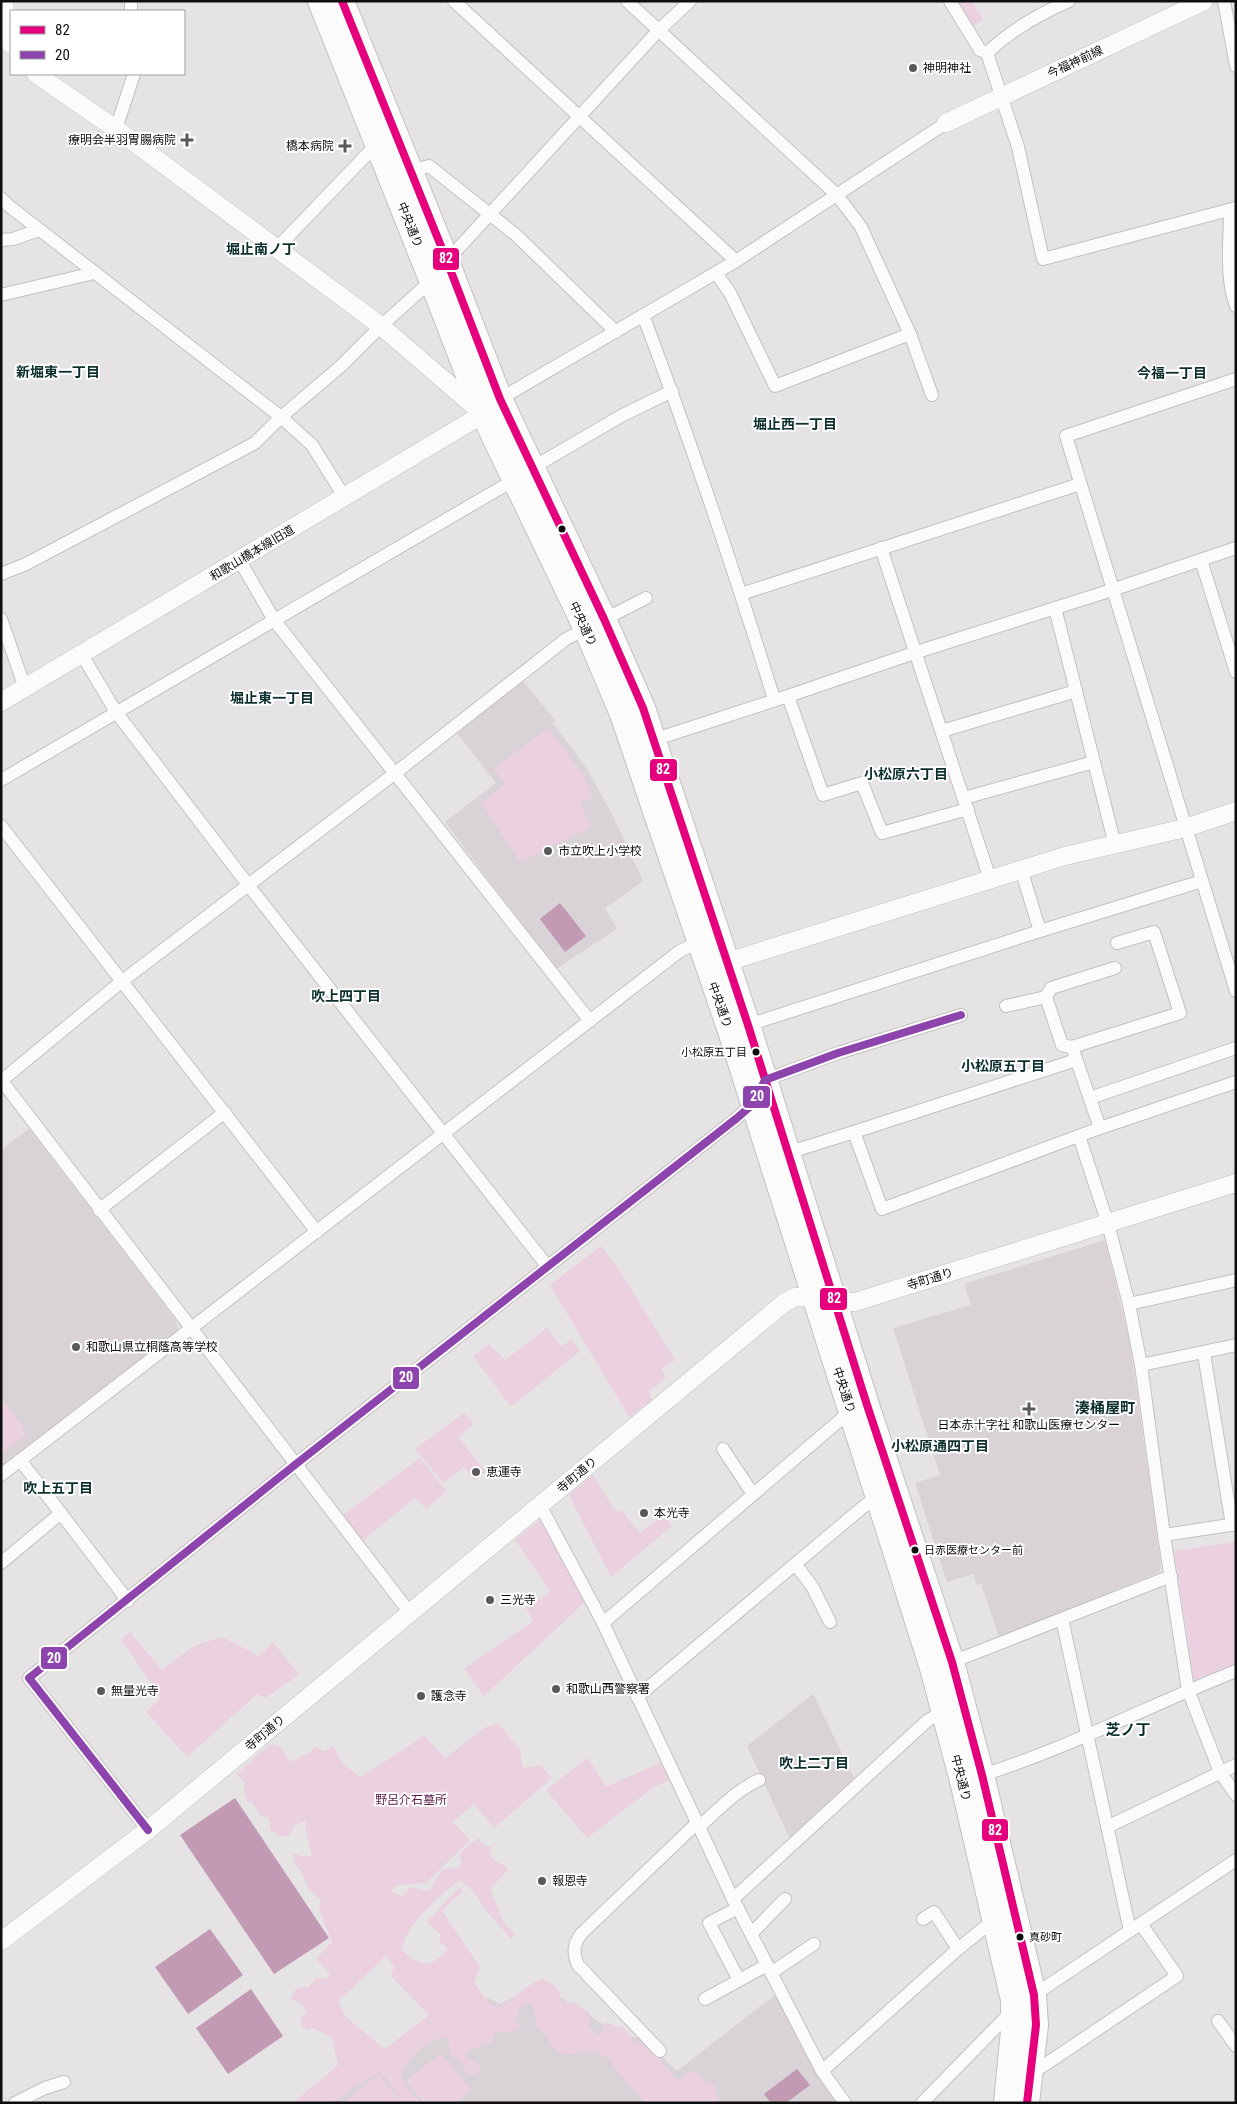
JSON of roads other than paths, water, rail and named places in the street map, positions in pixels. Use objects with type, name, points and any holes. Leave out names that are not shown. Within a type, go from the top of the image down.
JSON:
[{"type":"highway","name":"中央通り","points":[[320,1],[434,287],[595,624],[643,708],[728,962],[765,1080],[787,1153],[826,1302],[888,1498],[944,1712],[972,1778],[1034,1995],[1036,2025],[1027,2103]]},
{"type":"highway","name":"中央通り","points":[[342,1],[445,256],[491,407]]},
{"type":"highway","name":"中央通り","points":[[595,624],[622,714],[753,1104],[826,1302]]},
{"type":"highway","name":"中央通り","points":[[888,1498],[952,1662],[995,1920],[1014,2010],[1006,2103]]},
{"type":"street","points":[[4,1],[6,41]]},
{"type":"street","points":[[454,1],[736,262]]},
{"type":"street","points":[[627,1],[837,195],[861,227],[910,334],[932,395]]},
{"type":"street","points":[[445,256],[455,252],[492,214],[658,31],[690,1]]},
{"type":"street","points":[[950,1],[980,50],[987,54],[1018,147],[1043,259],[1233,209],[1228,266],[1229,283],[1236,306]]},
{"type":"street","points":[[987,54],[1002,39],[1069,1]]},
{"type":"street","name":"今福神前線","points":[[946,123],[1204,1]]},
{"type":"street","points":[[1224,1],[1235,59]]},
{"type":"street","points":[[37,75],[116,129],[491,407],[643,315],[736,262],[946,123]]},
{"type":"street","points":[[116,129],[134,75]]},
{"type":"street","points":[[276,248],[377,144]]},
{"type":"street","points":[[411,170],[429,166],[492,214],[616,332]]},
{"type":"street","points":[[1,198],[39,230],[280,417],[312,445],[346,498]]},
{"type":"street","points":[[1,240],[39,230]]},
{"type":"street","points":[[1,295],[94,273]]},
{"type":"street","points":[[716,274],[730,293],[775,386],[910,334]]},
{"type":"street","points":[[1,574],[26,564],[255,443],[280,417],[340,366],[422,289],[434,287]]},
{"type":"street","points":[[643,315],[672,391],[741,594],[774,699]]},
{"type":"street","points":[[1236,379],[1066,436],[1236,991]]},
{"type":"street","points":[[1,780],[621,416],[672,391]]},
{"type":"street","name":"和歌山橋本線旧道","points":[[1,702],[346,498],[491,407]]},
{"type":"street","points":[[741,594],[1080,484]]},
{"type":"street","points":[[881,548],[917,652],[990,879]]},
{"type":"street","points":[[653,740],[1236,548]]},
{"type":"street","points":[[1201,560],[1236,672]]},
{"type":"street","points":[[240,561],[274,620],[590,1021]]},
{"type":"street","points":[[410,1613],[1,1080],[121,982],[394,774],[566,639],[646,598]]},
{"type":"street","points":[[1055,608],[1115,845]]},
{"type":"street","points":[[1,619],[25,688]]},
{"type":"street","points":[[82,655],[116,712],[248,886],[548,1267]]},
{"type":"street","points":[[942,731],[1076,691]]},
{"type":"street","points":[[788,696],[823,794],[862,783],[882,833],[966,803],[1094,762]]},
{"type":"street","points":[[1,1474],[680,951],[698,942],[728,962],[1064,856],[1186,828],[1236,811]]},
{"type":"street","points":[[1,826],[317,1232]]},
{"type":"street","points":[[1021,869],[1040,930]]},
{"type":"street","points":[[748,1025],[892,980],[1040,930],[1202,881]]},
{"type":"street","points":[[787,1153],[854,1132],[1180,1013],[1154,932],[1117,943]]},
{"type":"street","points":[[1100,1128],[1074,1053],[1062,1045],[1046,997],[1051,988],[1115,968]]},
{"type":"street","points":[[1006,1006],[1046,997]]},
{"type":"street","points":[[148,1830],[29,1678],[128,1601],[296,1464],[753,1104],[765,1080],[838,1052],[961,1016]]},
{"type":"street","points":[[1090,1098],[1236,1048]]},
{"type":"street","points":[[854,1132],[882,1209],[1100,1128],[1236,1082]]},
{"type":"street","points":[[99,1210],[225,1112]]},
{"type":"street","points":[[1079,1136],[1108,1224],[1129,1304],[1141,1366],[1164,1536],[1188,1690],[1220,1772],[1236,1795]]},
{"type":"street","name":"寺町通り","points":[[1,1941],[148,1830],[784,1303],[796,1298],[805,1297],[826,1302],[855,1302],[1236,1183]]},
{"type":"street","points":[[1129,1304],[1236,1280]]},
{"type":"street","points":[[1141,1366],[1204,1354],[1236,1345]]},
{"type":"street","points":[[1164,1536],[1234,1524],[1204,1354]]},
{"type":"street","points":[[602,1623],[753,1494],[859,1407]]},
{"type":"street","points":[[723,1449],[753,1494]]},
{"type":"street","points":[[20,1460],[128,1601]]},
{"type":"street","points":[[637,1697],[863,1507],[888,1498]]},
{"type":"street","points":[[540,1506],[602,1623],[751,1934],[822,2071],[845,2103]]},
{"type":"street","points":[[1,1563],[60,1513]]},
{"type":"street","points":[[795,1564],[812,1586],[830,1622]]},
{"type":"street","points":[[952,1662],[1171,1576]]},
{"type":"street","points":[[1062,1619],[1130,1931]]},
{"type":"street","points":[[972,1778],[1087,1735],[1236,1671]]},
{"type":"street","points":[[739,1980],[709,1923],[736,1904],[928,1720],[944,1712]]},
{"type":"street","points":[[1108,1827],[1236,1765]]},
{"type":"street","points":[[660,2051],[578,1965],[574,1956],[574,1947],[580,1934],[698,1825],[759,1780]]},
{"type":"street","points":[[1034,1995],[1236,1860]]},
{"type":"street","points":[[751,1934],[785,1899]]},
{"type":"street","points":[[923,1919],[934,1912],[958,1949]]},
{"type":"street","points":[[822,2071],[958,1949],[995,1920]]},
{"type":"street","points":[[1031,2074],[1176,1976],[1142,1924]]},
{"type":"street","points":[[705,1999],[739,1980],[769,1969],[814,1944]]},
{"type":"street","points":[[922,2103],[1014,2010]]},
{"type":"street","points":[[1218,2021],[1236,2046]]},
{"type":"street","points":[[15,2103],[45,2088],[64,2082]]},
{"type":"place","name":"神明神社","points":[[913,68]]},
{"type":"place","name":"療明会半羽胃腸病院","points":[[187,140]]},
{"type":"place","name":"橋本病院","points":[[345,146]]},
{"type":"place","name":"市立吹上小学校","points":[[548,851]]},
{"type":"place","name":"小松原五丁目","points":[[756,1052]]},
{"type":"place","name":"和歌山県立桐蔭高等学校","points":[[76,1347]]},
{"type":"place","name":"日本赤十字社 和歌山医療センター","points":[[1029,1409]]},
{"type":"place","name":"恵運寺","points":[[476,1472]]},
{"type":"place","name":"本光寺","points":[[644,1513]]},
{"type":"place","name":"日赤医療センター前","points":[[915,1550]]},
{"type":"place","name":"三光寺","points":[[490,1600]]},
{"type":"place","name":"和歌山西警察署","points":[[556,1689]]},
{"type":"place","name":"無量光寺","points":[[101,1691]]},
{"type":"place","name":"護念寺","points":[[421,1696]]},
{"type":"place","name":"報恩寺","points":[[542,1881]]},
{"type":"place","name":"真砂町","points":[[1020,1937]]},
{"type":"district","name":"堀止南ノ丁","points":[[261,249]]},
{"type":"district","name":"新堀東一丁目","points":[[58,372]]},
{"type":"district","name":"今福一丁目","points":[[1172,373]]},
{"type":"district","name":"堀止西一丁目","points":[[795,424]]},
{"type":"district","name":"堀止東一丁目","points":[[272,698]]},
{"type":"district","name":"小松原六丁目","points":[[906,774]]},
{"type":"district","name":"吹上四丁目","points":[[346,996]]},
{"type":"district","name":"小松原五丁目","points":[[1003,1066]]},
{"type":"district","name":"湊桶屋町","points":[[1105,1408]]},
{"type":"district","name":"小松原通四丁目","points":[[940,1446]]},
{"type":"district","name":"吹上五丁目","points":[[58,1488]]},
{"type":"district","name":"芝ノ丁","points":[[1128,1730]]},
{"type":"district","name":"吹上二丁目","points":[[814,1763]]},
{"type":"park label","name":"野呂介石墓所","points":[[411,1800]]}]
